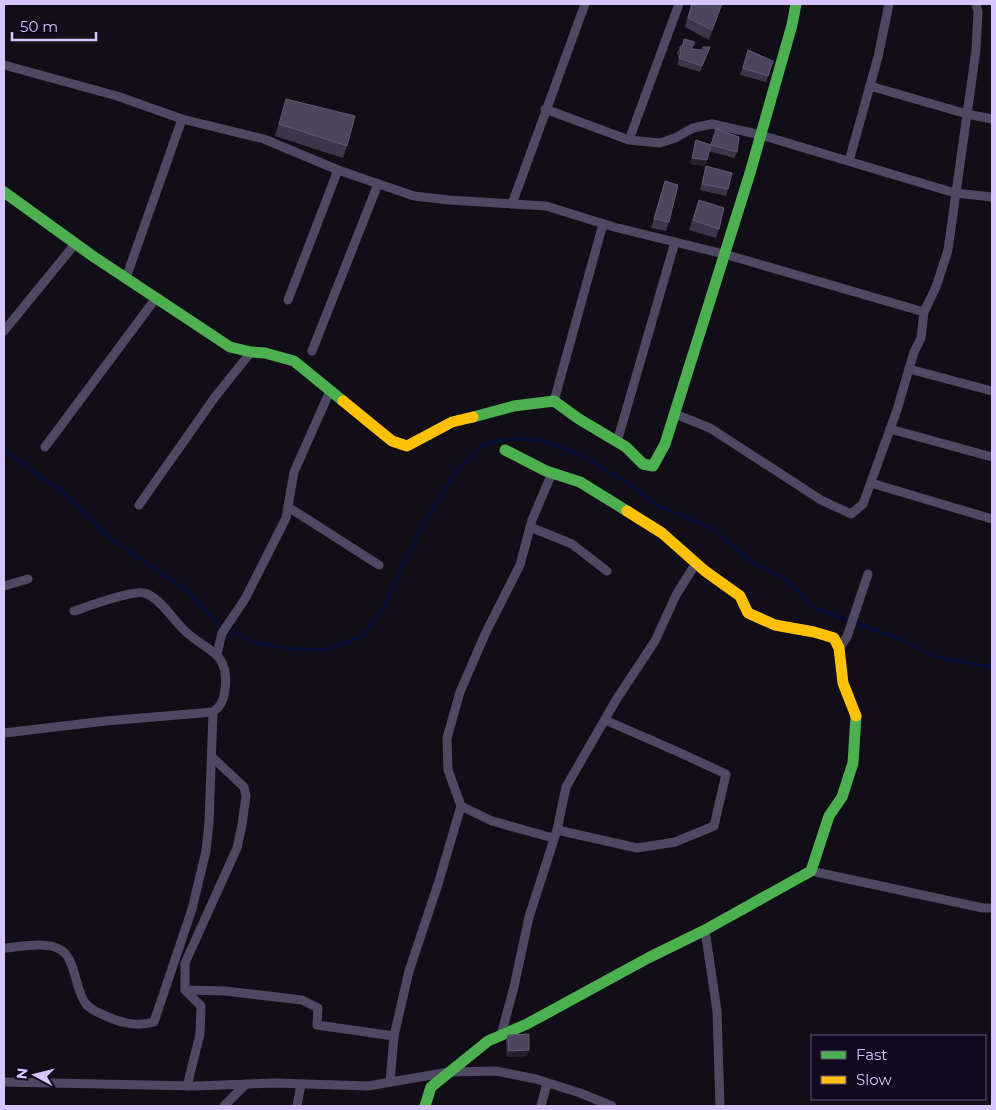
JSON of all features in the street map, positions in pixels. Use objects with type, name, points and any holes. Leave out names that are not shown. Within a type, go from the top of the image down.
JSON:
[{"type":"street","points":[[512,204],[545,109],[585,4]]},
{"type":"street","points":[[629,140],[679,4]]},
{"type":"street","points":[[4,192],[75,244],[230,347],[251,352],[265,352],[294,361],[392,441],[407,446],[452,422],[514,406],[554,401],[626,447],[643,464],[653,466],[665,444],[675,414],[761,135],[792,25],[796,4]]},
{"type":"street","points":[[849,161],[870,86],[889,4]]},
{"type":"street","points":[[675,414],[710,428],[821,500],[850,514],[863,504],[890,429],[914,352],[921,338],[924,312],[936,287],[948,250],[976,50],[978,12],[976,4]]},
{"type":"street","points":[[4,65],[118,96],[182,119],[264,139],[338,170],[414,196],[546,206],[604,224],[724,254],[924,312]]},
{"type":"street","points":[[870,86],[967,114],[992,119]]},
{"type":"street","points":[[545,109],[629,140],[660,144],[693,128],[712,124],[761,135],[955,193],[992,197]]},
{"type":"street","points":[[126,278],[182,119]]},
{"type":"street","points":[[288,300],[338,170]]},
{"type":"street","points":[[312,351],[378,184]]},
{"type":"street","points":[[554,401],[604,224]]},
{"type":"street","points":[[617,442],[675,242]]},
{"type":"street","points":[[4,331],[75,244]]},
{"type":"street","points":[[45,447],[156,298]]},
{"type":"street","points":[[139,505],[215,397],[251,352]]},
{"type":"street","points":[[909,369],[992,391]]},
{"type":"street","points":[[217,654],[222,633],[245,599],[280,531],[288,507],[294,472],[330,391]]},
{"type":"street","points":[[890,429],[992,457]]},
{"type":"street","points":[[505,450],[552,473],[580,482],[662,533],[696,563],[740,596],[748,613],[775,625],[814,632],[834,638],[839,648],[843,683],[856,714],[853,763],[842,797],[829,816],[811,871]]},
{"type":"street","points":[[390,1082],[394,1036],[409,971],[439,881],[461,806],[448,770],[447,738],[460,692],[486,632],[520,565],[530,527],[552,473]]},
{"type":"street","points":[[871,483],[992,519]]},
{"type":"street","points":[[288,507],[379,565]]},
{"type":"street","points":[[530,527],[572,544],[607,571]]},
{"type":"street","points":[[501,1035],[514,987],[529,917],[555,834],[566,787],[604,720],[655,641],[676,595],[696,563]]},
{"type":"street","points":[[839,648],[847,637],[868,574]]},
{"type":"street","points":[[4,586],[28,579]]},
{"type":"street","points":[[4,733],[106,721],[213,712],[219,708],[225,696],[226,683],[222,660],[217,654],[185,631],[153,597],[144,592],[133,593],[74,611]]},
{"type":"street","points":[[4,948],[38,945],[62,950],[71,965],[85,1003],[91,1009],[125,1023],[147,1024],[154,1022],[192,909],[206,852],[213,712]]},
{"type":"street","points":[[461,806],[492,821],[637,848],[675,842],[714,826],[726,774],[604,720]]},
{"type":"street","points":[[187,1086],[200,1034],[201,1006],[185,990],[185,963],[237,848],[246,796],[244,786],[212,757]]},
{"type":"street","points":[[425,1106],[431,1087],[488,1041],[527,1024],[648,958],[705,930],[811,871],[983,908],[992,908]]},
{"type":"street","points":[[705,930],[716,1011],[720,1106]]},
{"type":"street","points":[[185,990],[225,991],[302,1000],[318,1008],[317,1025],[394,1036]]},
{"type":"street","points":[[4,1082],[187,1086],[246,1084],[368,1086],[449,1072],[496,1071],[547,1082],[612,1106]]},
{"type":"street","points":[[541,1106],[547,1082]]},
{"type":"street","points":[[224,1106],[246,1084]]},
{"type":"street","points":[[298,1106],[301,1084]]},
{"type":"building","points":[[692,4],[722,4],[712,30],[688,18]]},
{"type":"building","points":[[684,39],[695,42],[691,49],[702,50],[703,47],[710,47],[702,66],[679,58],[681,53],[680,47],[683,45]]},
{"type":"building","points":[[748,50],[773,61],[768,76],[743,68]]},
{"type":"building","points":[[286,99],[355,116],[347,146],[279,124]]},
{"type":"building","points":[[716,129],[739,137],[737,152],[711,145]]},
{"type":"building","points":[[696,140],[711,145],[707,160],[692,158]]},
{"type":"building","points":[[706,166],[732,173],[728,189],[702,184]]},
{"type":"building","points":[[665,181],[678,185],[669,222],[654,219]]},
{"type":"building","points":[[699,200],[724,208],[719,229],[693,220]]},
{"type":"building","points":[[529,1034],[529,1050],[509,1051],[508,1035]]},
{"type":"waterway","points":[[4,450],[64,493],[110,538],[185,589],[220,626],[252,642],[284,648],[324,650],[362,637],[387,602],[401,569],[429,514],[458,469],[484,445],[502,439],[539,440],[582,455],[628,483],[659,506],[714,529],[749,560],[784,578],[815,608],[903,640],[937,657],[992,667]]},
{"type":"traffic: fast","points":[[473,417],[514,406],[554,401],[579,419],[626,447],[643,464],[653,466],[665,444],[750,173],[792,25],[796,4]]},
{"type":"traffic: fast","points":[[4,192],[94,257],[230,347],[265,353],[294,361],[343,401]]},
{"type":"traffic: fast","points":[[505,450],[546,471],[580,482],[627,511]]},
{"type":"traffic: fast","points":[[425,1106],[431,1087],[488,1041],[527,1024],[648,958],[705,930],[811,871],[829,816],[842,797],[853,763],[856,716]]},
{"type":"traffic: slow","points":[[343,401],[392,441],[407,446],[452,422],[473,417]]},
{"type":"traffic: slow","points":[[627,511],[662,533],[705,571],[740,596],[748,613],[775,625],[814,632],[834,638],[839,648],[843,683],[856,716]]}]
